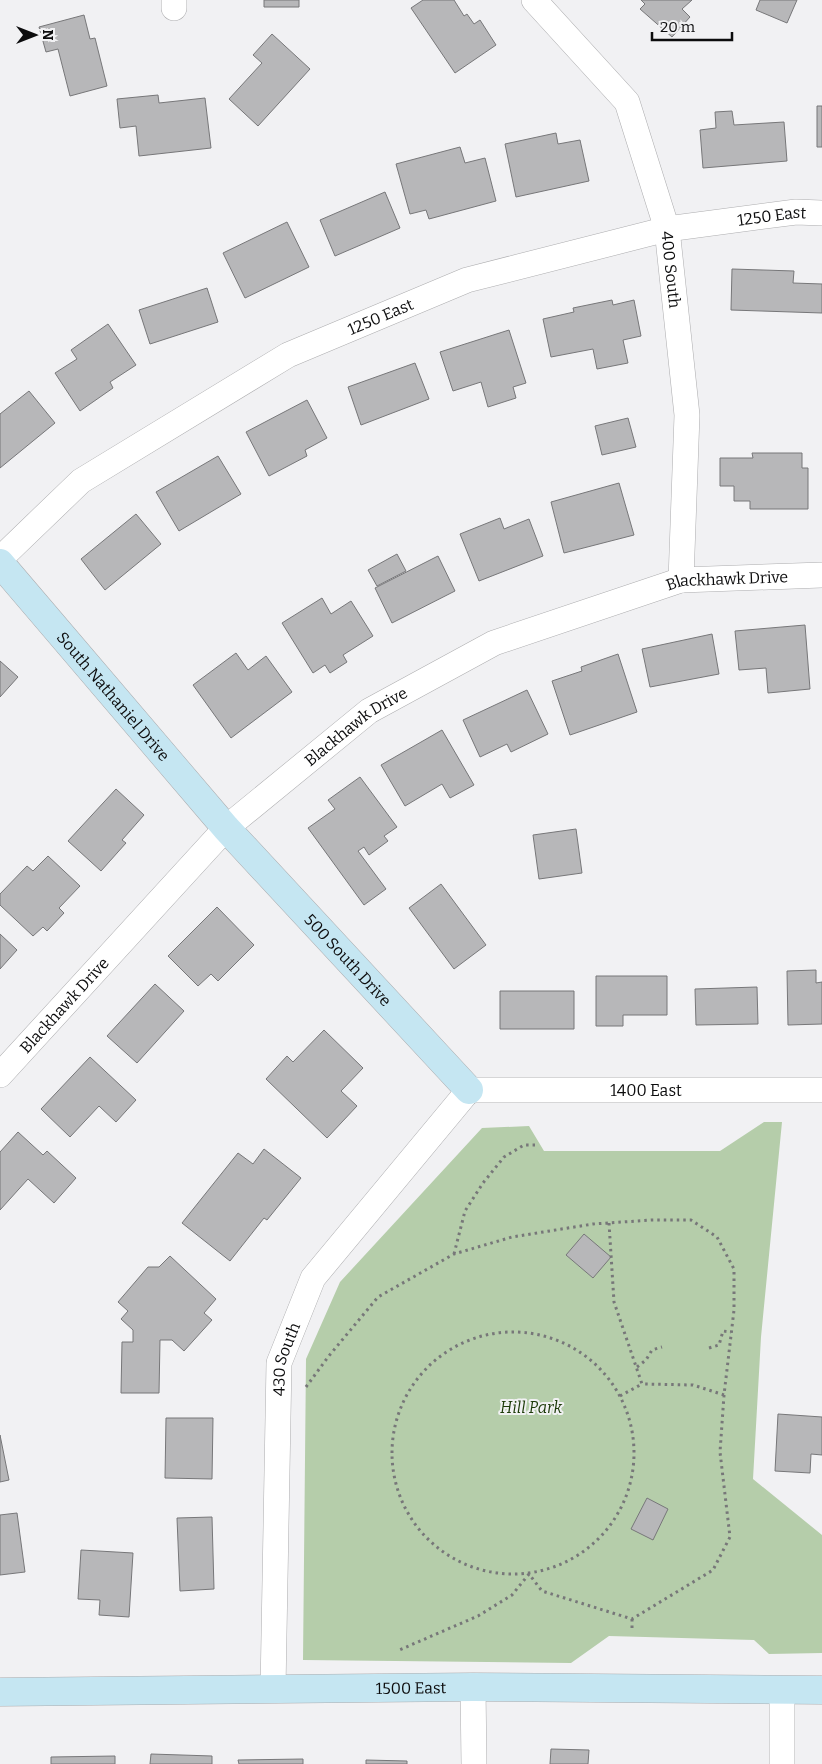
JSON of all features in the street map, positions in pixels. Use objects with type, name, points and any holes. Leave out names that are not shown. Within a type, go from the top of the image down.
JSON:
[{"type":"street","name":"400 South","points":[[534,0],[626,102],[667,229],[687,415],[681,580]]},
{"type":"street","name":"1250 East","points":[[0,559],[81,481],[288,355],[467,280],[667,229],[796,212],[822,213]]},
{"type":"street","name":"South Nathaniel Drive","points":[[0,563],[226,828]]},
{"type":"street","name":"Blackhawk Drive","points":[[0,1075],[226,828],[368,711],[494,643],[681,580],[822,575]]},
{"type":"street","name":"500 South Drive","points":[[226,828],[469,1090]]},
{"type":"street","name":"1400 East","points":[[469,1090],[822,1090]]},
{"type":"street","name":"430 South","points":[[273,1689],[278,1363],[313,1278],[469,1090]]},
{"type":"street","name":"1500 East","points":[[0,1692],[474,1687],[822,1690]]},
{"type":"street","points":[[474,1687],[474,1764]]},
{"type":"street","points":[[782,1690],[782,1764]]},
{"type":"path","points":[[454,1254],[465,1211],[483,1183],[504,1157],[524,1145],[535,1145]]},
{"type":"path","points":[[306,1387],[328,1357],[378,1297],[454,1254],[512,1237],[592,1224],[652,1220],[691,1220],[717,1237],[734,1269],[734,1310],[724,1394],[720,1452],[730,1537],[713,1570],[632,1619],[542,1591],[529,1574]]},
{"type":"path","points":[[609,1223],[614,1302],[642,1384]]},
{"type":"path","points":[[493,1332],[531,1332],[567,1344],[598,1366],[620,1396],[632,1427],[634,1461],[628,1494],[612,1524],[590,1548],[561,1566],[529,1574],[491,1573],[455,1561],[425,1538],[404,1507],[393,1471],[393,1433],[405,1397],[427,1366],[458,1344],[493,1332]]},
{"type":"path","points":[[708,1348],[719,1345],[723,1332],[732,1332]]},
{"type":"path","points":[[637,1367],[646,1360],[652,1350],[662,1347]]},
{"type":"path","points":[[620,1396],[642,1384],[693,1385],[724,1394]]},
{"type":"path","points":[[397,1651],[478,1616],[512,1595],[529,1574]]},
{"type":"path","points":[[632,1619],[632,1628]]},
{"type":"green space","name":"Hill Park","points":[[764,1122],[782,1122],[761,1337],[753,1479],[822,1535],[822,1653],[769,1654],[754,1640],[609,1636],[571,1663],[303,1660],[306,1359],[340,1282],[482,1128],[529,1126],[544,1151],[720,1151]]},
{"type":"building","points":[[264,0],[299,0],[299,7],[264,7]]},
{"type":"building","points":[[423,0],[454,0],[464,16],[467,14],[474,24],[480,20],[496,45],[455,73],[411,8]]},
{"type":"building","points":[[641,0],[692,0],[682,9],[690,17],[672,37],[640,9],[645,4]]},
{"type":"building","points":[[760,0],[797,0],[787,23],[756,10]]},
{"type":"building","points":[[84,15],[90,39],[95,38],[107,86],[70,96],[58,49],[46,52],[39,27]]},
{"type":"building","points":[[272,34],[310,69],[258,126],[229,99],[262,63],[253,55]]},
{"type":"building","points":[[158,95],[159,103],[205,98],[211,148],[139,156],[136,126],[120,128],[117,99]]},
{"type":"building","points":[[817,106],[822,106],[822,147],[817,147]]},
{"type":"building","points":[[732,111],[734,125],[784,122],[787,161],[703,168],[700,130],[716,128],[715,112]]},
{"type":"building","points":[[556,133],[558,144],[580,140],[589,181],[516,197],[505,144]]},
{"type":"building","points":[[460,147],[465,163],[485,158],[496,201],[429,219],[426,210],[410,214],[396,164]]},
{"type":"building","points":[[385,192],[400,228],[335,256],[320,220]]},
{"type":"building","points":[[287,222],[309,267],[245,298],[223,253]]},
{"type":"building","points":[[732,269],[794,271],[793,283],[822,284],[822,313],[731,310]]},
{"type":"building","points":[[207,288],[218,322],[150,344],[139,310]]},
{"type":"building","points":[[612,300],[613,305],[634,300],[641,336],[623,340],[628,363],[597,369],[593,349],[551,357],[543,319],[574,312],[573,308]]},
{"type":"building","points":[[108,324],[136,365],[110,382],[113,388],[80,411],[55,373],[77,359],[71,350]]},
{"type":"building","points":[[509,330],[526,383],[513,387],[516,398],[488,407],[481,382],[453,391],[440,352]]},
{"type":"building","points":[[415,363],[429,399],[361,425],[348,387]]},
{"type":"building","points":[[29,391],[55,423],[0,468],[0,414]]},
{"type":"building","points":[[307,400],[327,438],[305,450],[307,456],[269,476],[246,432]]},
{"type":"building","points":[[628,418],[636,447],[602,455],[595,426]]},
{"type":"building","points":[[752,453],[802,453],[802,468],[808,468],[808,509],[750,509],[750,501],[734,501],[734,486],[720,486],[720,458],[753,458]]},
{"type":"building","points":[[218,456],[241,494],[179,531],[156,492]]},
{"type":"building","points":[[619,483],[634,535],[564,553],[551,502]]},
{"type":"building","points":[[136,514],[161,544],[105,590],[81,559]]},
{"type":"building","points":[[500,518],[504,529],[529,519],[543,556],[479,581],[460,534]]},
{"type":"building","points":[[397,554],[406,571],[377,586],[368,570]]},
{"type":"building","points":[[438,556],[455,591],[392,623],[375,588]]},
{"type":"building","points":[[322,598],[331,614],[351,601],[373,636],[343,655],[347,662],[330,673],[325,665],[313,673],[282,623]]},
{"type":"building","points":[[805,625],[810,689],[768,693],[766,668],[739,670],[735,631]]},
{"type":"building","points":[[712,634],[719,674],[650,687],[642,649]]},
{"type":"building","points":[[236,653],[248,670],[266,656],[292,692],[231,738],[193,685]]},
{"type":"building","points":[[618,654],[637,712],[570,735],[552,681],[582,671],[581,667]]},
{"type":"building","points":[[0,661],[18,677],[0,697]]},
{"type":"building","points":[[527,690],[548,734],[511,752],[507,744],[480,757],[463,720]]},
{"type":"building","points":[[442,730],[474,785],[450,798],[442,784],[405,806],[381,765]]},
{"type":"building","points":[[360,777],[397,827],[384,836],[388,841],[369,855],[364,847],[358,851],[386,889],[364,905],[308,828],[335,809],[328,800]]},
{"type":"building","points":[[116,789],[144,815],[122,840],[126,843],[101,871],[68,841]]},
{"type":"building","points":[[576,829],[582,873],[539,879],[533,835]]},
{"type":"building","points":[[48,856],[80,886],[59,908],[64,913],[47,931],[43,927],[33,936],[0,905],[0,894],[27,866],[33,871]]},
{"type":"building","points":[[441,884],[486,945],[454,969],[409,908]]},
{"type":"building","points":[[217,907],[254,945],[218,981],[211,974],[198,986],[168,956]]},
{"type":"building","points":[[0,934],[17,950],[0,969]]},
{"type":"building","points":[[816,970],[816,983],[822,982],[822,1024],[788,1025],[787,971]]},
{"type":"building","points":[[596,976],[667,976],[667,1015],[623,1015],[623,1026],[596,1026]]},
{"type":"building","points":[[155,984],[184,1011],[137,1063],[107,1036]]},
{"type":"building","points":[[757,987],[758,1024],[696,1025],[695,989]]},
{"type":"building","points":[[500,991],[574,991],[574,1029],[500,1029]]},
{"type":"building","points":[[324,1030],[363,1068],[341,1091],[357,1106],[327,1138],[266,1079],[287,1056],[293,1062]]},
{"type":"building","points":[[90,1057],[136,1100],[116,1122],[99,1106],[70,1137],[41,1109]]},
{"type":"building","points":[[18,1132],[43,1155],[47,1151],[76,1178],[54,1203],[28,1179],[0,1210],[0,1152]]},
{"type":"building","points":[[264,1149],[301,1178],[267,1220],[264,1218],[230,1261],[182,1223],[238,1153],[253,1164]]},
{"type":"building","points":[[584,1234],[611,1257],[593,1278],[566,1255]]},
{"type":"building","points":[[170,1256],[216,1299],[204,1313],[212,1320],[184,1351],[172,1340],[160,1340],[159,1393],[121,1393],[122,1342],[133,1342],[133,1330],[121,1319],[128,1311],[118,1302],[148,1267],[159,1267]]},
{"type":"building","points":[[778,1414],[822,1417],[822,1455],[811,1454],[810,1473],[775,1471]]},
{"type":"building","points":[[166,1418],[213,1418],[212,1479],[165,1478]]},
{"type":"building","points":[[0,1435],[9,1480],[0,1482]]},
{"type":"building","points":[[647,1498],[668,1509],[653,1540],[631,1529]]},
{"type":"building","points":[[17,1513],[25,1572],[0,1575],[0,1515]]},
{"type":"building","points":[[212,1517],[214,1589],[180,1591],[177,1518]]},
{"type":"building","points":[[81,1550],[133,1553],[129,1617],[99,1615],[100,1600],[78,1599]]},
{"type":"building","points":[[551,1749],[589,1750],[588,1764],[550,1764]]},
{"type":"building","points":[[151,1754],[212,1756],[212,1764],[150,1764]]},
{"type":"building","points":[[115,1756],[115,1764],[51,1764],[51,1757]]},
{"type":"building","points":[[303,1759],[303,1764],[239,1764],[238,1760]]},
{"type":"building","points":[[366,1760],[407,1761],[407,1764],[366,1764]]}]
